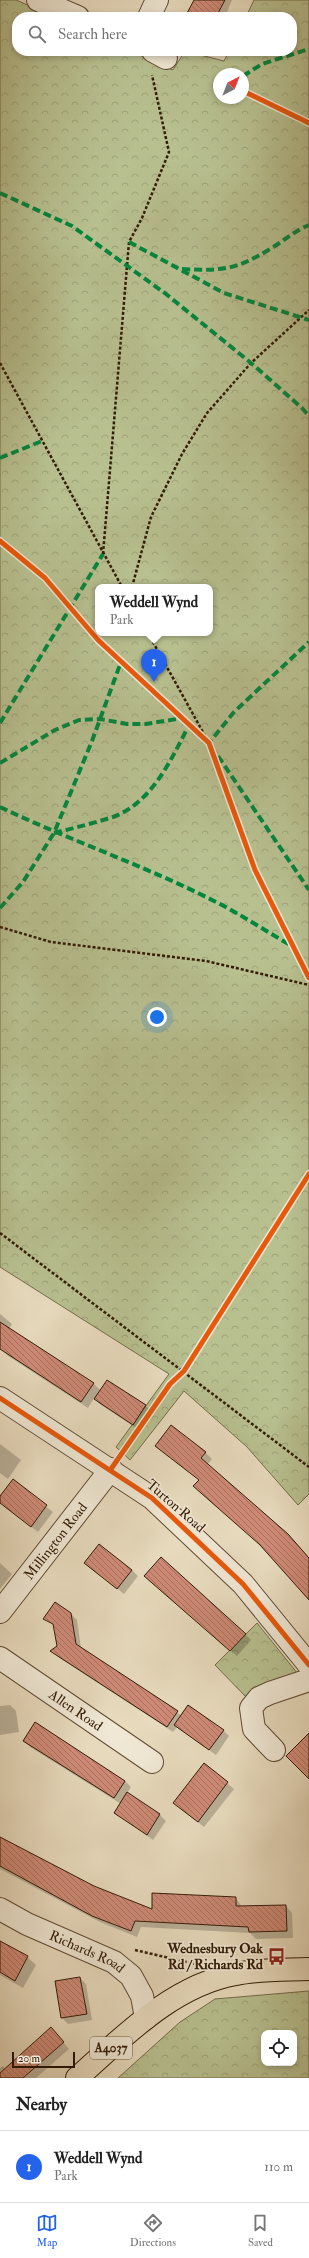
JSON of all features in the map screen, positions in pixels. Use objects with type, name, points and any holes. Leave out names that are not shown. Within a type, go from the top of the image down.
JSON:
[{"type":"main road","name":"A4037","points":[[77,2078],[146,2018],[187,1991],[236,1974],[309,1969]]},
{"type":"street","points":[[38,0],[66,12]]},
{"type":"street","points":[[151,12],[157,0]]},
{"type":"street","name":"Turton Road","points":[[0,1398],[152,1498],[243,1584],[309,1665]]},
{"type":"street","name":"Millington Road","points":[[0,1612],[111,1470]]},
{"type":"street","name":"Allen Road","points":[[0,1658],[152,1762]]},
{"type":"street","points":[[274,1750],[254,1730],[251,1708],[259,1698],[309,1680]]},
{"type":"street","name":"Richards Road","points":[[0,1909],[27,1924],[114,1962],[131,1976],[142,1996],[146,2018]]},
{"type":"path","points":[[103,554],[129,242],[142,218],[169,152],[156,60]]},
{"type":"path","points":[[133,584],[151,517],[182,454],[207,413],[251,363],[309,310]]},
{"type":"path","points":[[0,363],[120,584]]},
{"type":"path","points":[[150,636],[212,750]]},
{"type":"path","points":[[194,729],[209,743]]},
{"type":"path","points":[[0,927],[51,942],[206,961],[309,985]]},
{"type":"path","points":[[0,1233],[184,1370],[309,1467]]},
{"type":"path","points":[[179,1375],[188,1364]]},
{"type":"path","points":[[134,1950],[199,1965]]},
{"type":"green space","points":[[0,0],[16,0],[44,12],[12,12],[12,56],[142,56],[173,70],[182,56],[204,56],[224,61],[226,56],[297,56],[297,12],[248,12],[254,0],[309,0],[309,1494],[298,1505],[247,1447],[184,1391],[130,1460],[116,1447],[169,1374],[0,1267]]},
{"type":"green space","points":[[257,1623],[298,1674],[248,1699],[215,1665]]},
{"type":"green space","points":[[309,1991],[309,2078],[118,2078],[180,2022],[215,1999]]},
{"type":"building","points":[[194,0],[225,0],[219,12],[188,12]]},
{"type":"building","points":[[0,1322],[94,1383],[81,1402],[0,1349]]},
{"type":"building","points":[[107,1380],[146,1405],[133,1425],[94,1399]]},
{"type":"building","points":[[171,1425],[206,1452],[201,1458],[288,1534],[309,1558],[309,1600],[260,1545],[193,1486],[199,1480],[155,1446]]},
{"type":"building","points":[[13,1479],[47,1505],[31,1527],[0,1503],[0,1496]]},
{"type":"building","points":[[99,1544],[132,1570],[117,1589],[84,1563]]},
{"type":"building","points":[[161,1557],[246,1634],[230,1651],[144,1576]]},
{"type":"building","points":[[55,1602],[71,1613],[76,1644],[178,1711],[167,1727],[50,1651],[57,1646],[53,1624],[43,1619]]},
{"type":"building","points":[[188,1705],[224,1730],[209,1750],[174,1725]]},
{"type":"building","points":[[35,1722],[125,1781],[114,1798],[23,1741]]},
{"type":"building","points":[[309,1733],[309,1779],[286,1756]]},
{"type":"building","points":[[204,1763],[228,1782],[198,1822],[173,1803]]},
{"type":"building","points":[[127,1792],[160,1814],[147,1835],[114,1813]]},
{"type":"building","points":[[0,1837],[94,1886],[152,1909],[152,1893],[236,1897],[236,1906],[286,1905],[287,1931],[249,1932],[248,1927],[135,1921],[131,1931],[92,1916],[0,1866]]},
{"type":"building","points":[[0,1941],[28,1956],[15,1981],[0,1972]]},
{"type":"building","points":[[80,1977],[87,2014],[61,2018],[55,1981]]},
{"type":"building","points":[[51,2027],[64,2042],[23,2078],[0,2078],[0,2073]]},
{"type":"marked path","points":[[297,53],[309,49]]},
{"type":"marked path","points":[[249,72],[262,64],[287,56]]},
{"type":"marked path","points":[[0,193],[72,226],[166,294],[251,363],[309,416]]},
{"type":"marked path","points":[[182,269],[207,270],[228,268],[237,265],[258,256],[309,225]]},
{"type":"marked path","points":[[129,242],[224,293],[309,320]]},
{"type":"marked path","points":[[0,458],[42,441]]},
{"type":"marked path","points":[[0,723],[103,554]]},
{"type":"marked path","points":[[211,746],[209,743],[234,712],[309,642]]},
{"type":"marked path","points":[[0,908],[23,882],[54,833],[92,741],[121,662]]},
{"type":"marked path","points":[[0,763],[55,730],[79,720],[100,719],[127,724],[146,724],[183,718]]},
{"type":"marked path","points":[[54,833],[113,817],[127,810],[139,801],[150,790],[168,765],[189,725]]},
{"type":"marked path","points":[[218,756],[309,890]]},
{"type":"marked path","points":[[0,807],[190,889],[235,912],[292,946]]},
{"type":"cycle path","points":[[249,94],[309,123]]},
{"type":"cycle path","points":[[0,541],[45,578],[98,640],[209,743],[255,870],[309,978]]},
{"type":"cycle path","points":[[111,1469],[170,1384],[184,1371],[309,1174]]},
{"type":"cycle path","points":[[0,1398],[152,1498],[243,1584],[309,1665]]},
{"type":"place","name":"Weddell Wynd","points":[[154,682]]},
{"type":"place","name":"Wednesbury Oak Rd / Richards Rd","points":[[276,1956]]}]
